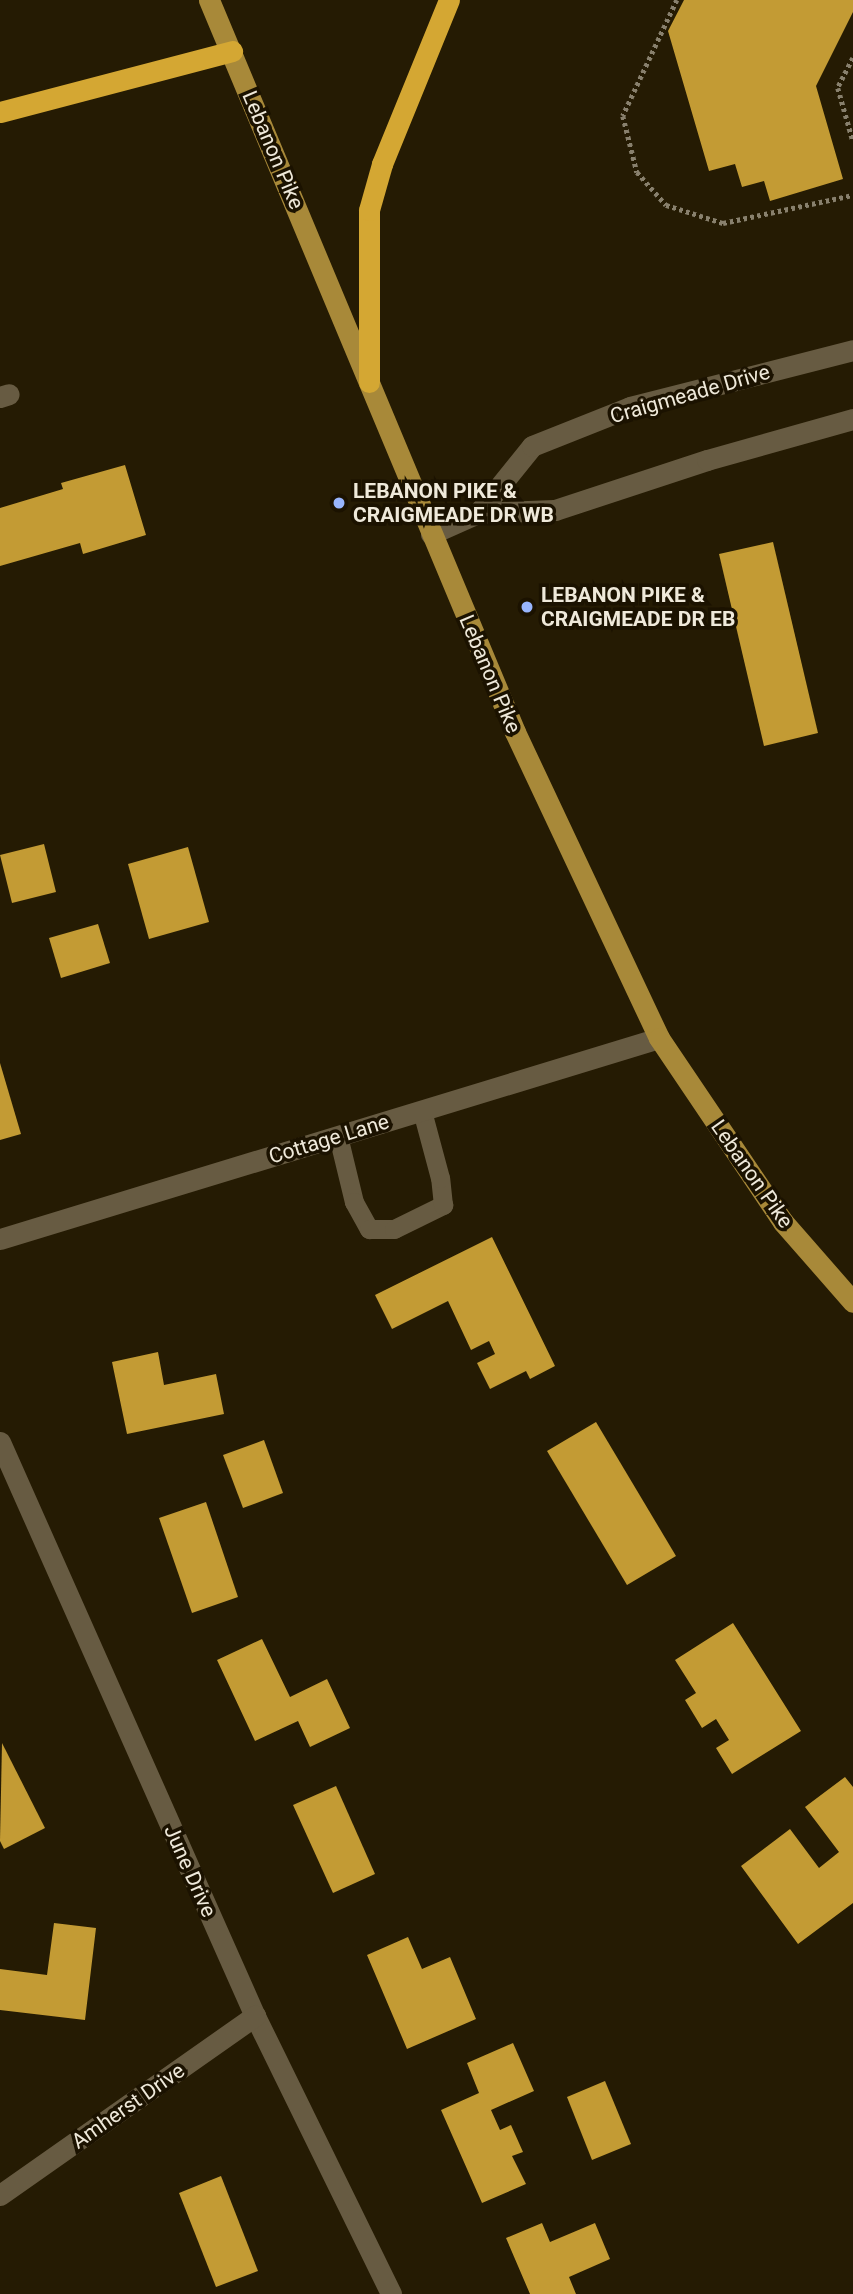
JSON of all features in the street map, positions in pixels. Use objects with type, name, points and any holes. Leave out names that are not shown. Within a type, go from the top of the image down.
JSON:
[{"type":"highway","points":[[369,382],[369,209],[382,164],[449,0]]},
{"type":"highway","points":[[0,112],[232,51]]},
{"type":"main road","name":"Lebanon Pike","points":[[209,0],[515,732],[659,1038],[783,1222],[853,1303]]},
{"type":"street","name":"Craigmeade Drive","points":[[478,513],[532,446],[630,407],[853,350]]},
{"type":"street","name":"Craigmeade Drive","points":[[431,534],[478,513],[555,510],[707,460],[853,419]]},
{"type":"street","name":"Cottage Lane","points":[[0,1239],[659,1038]]},
{"type":"street","name":"June Drive","points":[[0,1442],[255,2016],[391,2294]]},
{"type":"street","name":"Amherst Drive","points":[[0,2195],[255,2016]]},
{"type":"lane","points":[[338,1136],[354,1202],[369,1229],[394,1229],[443,1205],[440,1178],[422,1111]]},
{"type":"path","points":[[677,0],[623,116],[637,172],[666,205],[723,223],[853,195]]},
{"type":"path","points":[[853,58],[838,88],[853,141]]},
{"type":"building","points":[[684,0],[853,0],[853,12],[816,86],[843,179],[770,201],[764,181],[742,187],[735,164],[709,171],[668,31]]},
{"type":"building","points":[[125,465],[146,535],[83,554],[80,543],[0,566],[0,508],[63,489],[61,483]]},
{"type":"building","points":[[773,542],[818,733],[764,746],[719,554]]},
{"type":"building","points":[[44,844],[56,892],[12,903],[0,855]]},
{"type":"building","points":[[188,847],[209,922],[149,939],[128,864]]},
{"type":"building","points":[[98,924],[110,963],[61,978],[49,938]]},
{"type":"building","points":[[0,1063],[21,1134],[0,1140]]},
{"type":"building","points":[[492,1237],[555,1366],[530,1379],[526,1371],[490,1389],[477,1363],[495,1354],[489,1341],[471,1350],[448,1301],[392,1329],[375,1295]]},
{"type":"building","points":[[158,1352],[164,1385],[216,1374],[224,1414],[127,1434],[112,1362]]},
{"type":"building","points":[[596,1422],[676,1556],[627,1585],[547,1451]]},
{"type":"building","points":[[264,1440],[283,1493],[243,1508],[223,1455]]},
{"type":"building","points":[[206,1502],[238,1597],[192,1613],[159,1518]]},
{"type":"building","points":[[733,1623],[801,1731],[732,1774],[716,1748],[729,1740],[716,1719],[702,1728],[685,1700],[696,1693],[675,1660]]},
{"type":"building","points":[[262,1639],[290,1697],[327,1679],[350,1728],[310,1747],[298,1721],[255,1741],[217,1660]]},
{"type":"building","points":[[2,1743],[45,1828],[4,1849],[0,1841]]},
{"type":"building","points":[[845,1777],[853,1787],[853,1903],[798,1944],[741,1866],[790,1829],[819,1868],[839,1852],[805,1807]]},
{"type":"building","points":[[336,1786],[375,1874],[333,1893],[293,1805]]},
{"type":"building","points":[[54,1923],[96,1928],[85,2020],[0,2010],[0,1969],[47,1975]]},
{"type":"building","points":[[408,1937],[422,1969],[450,1957],[476,2019],[407,2049],[367,1955]]},
{"type":"building","points":[[513,2043],[534,2091],[491,2110],[500,2130],[511,2125],[523,2152],[512,2156],[526,2184],[482,2203],[441,2110],[479,2093],[467,2063]]},
{"type":"building","points":[[605,2081],[631,2144],[592,2160],[567,2097]]},
{"type":"building","points":[[221,2176],[258,2271],[216,2287],[179,2193]]},
{"type":"building","points":[[542,2223],[550,2242],[595,2223],[610,2259],[569,2277],[576,2294],[530,2294],[506,2238]]},
{"type":"place","name":"LEBANON PIKE & CRAIGMEADE DR WB","points":[[339,503]]},
{"type":"place","name":"LEBANON PIKE & CRAIGMEADE DR EB","points":[[527,607]]}]
